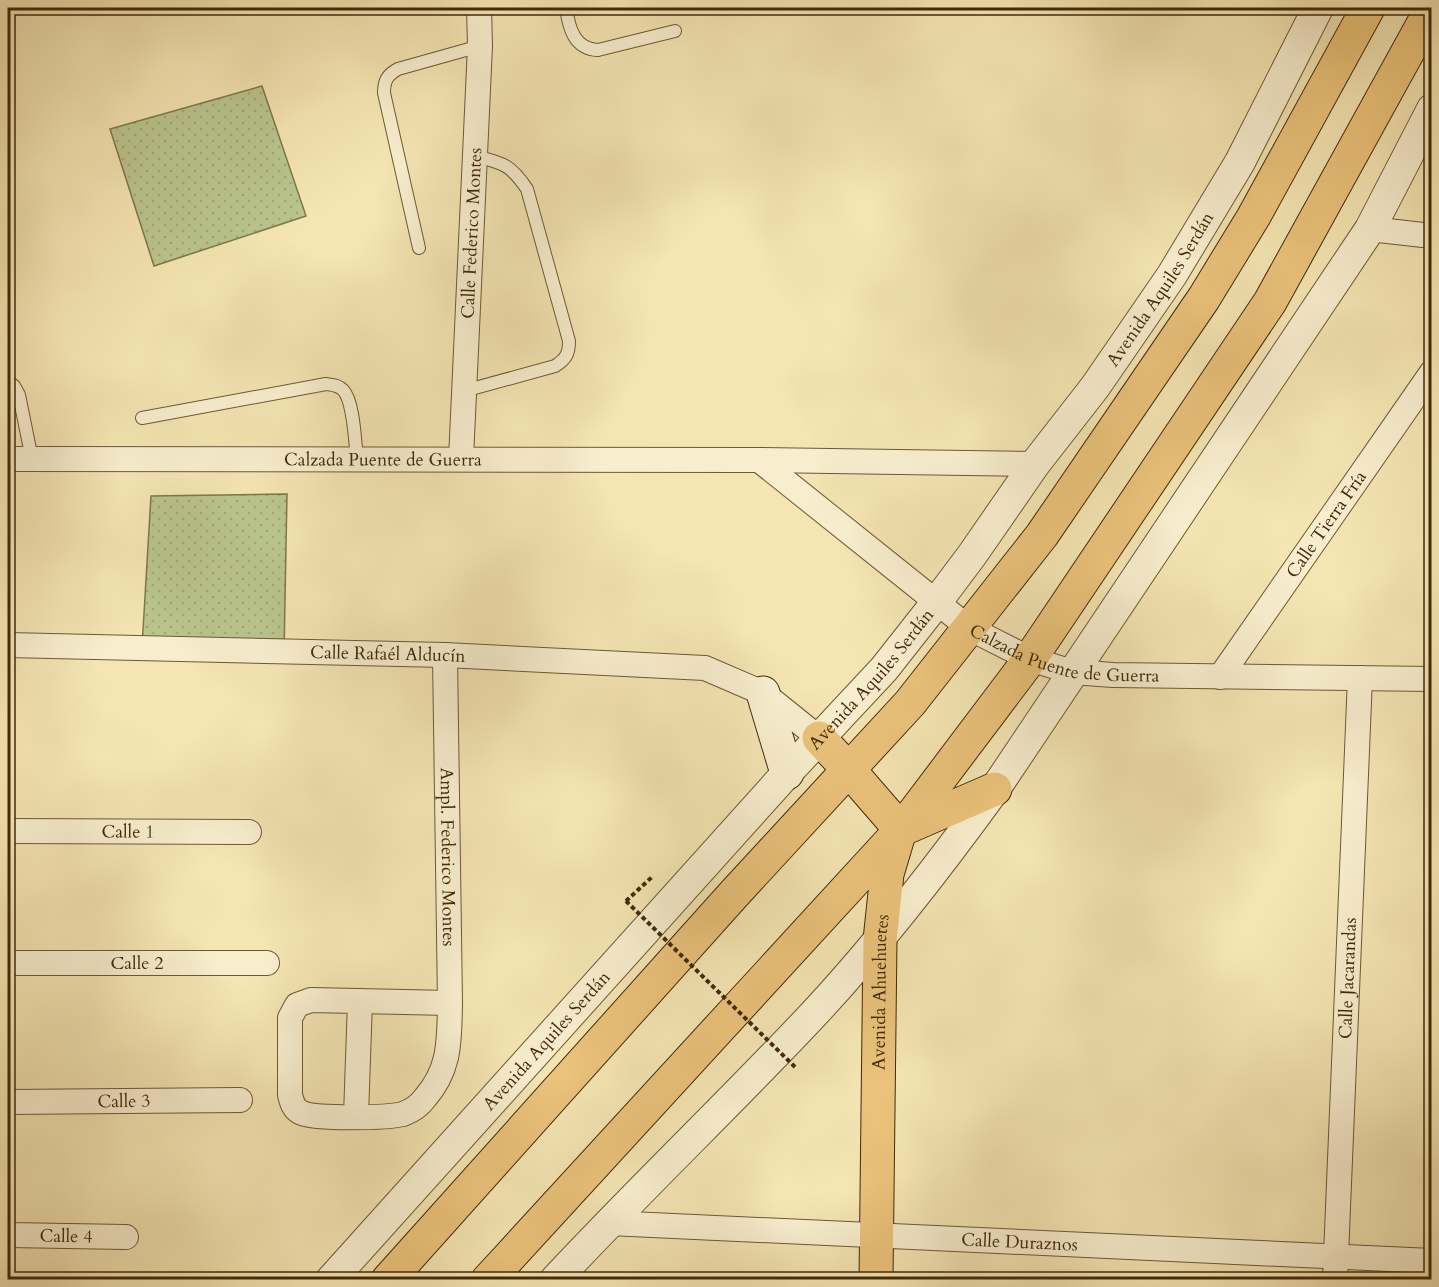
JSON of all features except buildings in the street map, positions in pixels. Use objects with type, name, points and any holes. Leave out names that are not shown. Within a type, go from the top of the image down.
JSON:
[{"type":"main road","points":[[388,1280],[732,895],[910,703],[1042,535],[1204,298],[1254,216],[1368,8]]},
{"type":"main road","points":[[488,1280],[901,830],[1030,659],[1270,302],[1431,8]]},
{"type":"main road","points":[[763,693],[787,772]]},
{"type":"main road","points":[[819,738],[901,830]]},
{"type":"main road","points":[[901,830],[994,789]]},
{"type":"main road","name":"Avenida Ahuehuetes","points":[[876,1280],[880,940],[887,874],[901,830]]},
{"type":"street","name":"Calle Federico Montes","points":[[461,459],[480,46],[479,8]]},
{"type":"street","name":"Avenida Aquiles Serdán","points":[[331,1280],[787,772],[884,669],[936,603],[1035,464],[1095,387],[1172,275],[1240,162],[1318,8]]},
{"type":"street","points":[[555,1280],[810,1018],[880,940],[944,859],[994,789],[1370,229],[1431,109]]},
{"type":"street","points":[[1370,229],[1431,236]]},
{"type":"street","name":"Calle Tierra Fría","points":[[1220,677],[1431,372]]},
{"type":"street","name":"Calzada Puente de Guerra","points":[[8,459],[759,460],[1035,464]]},
{"type":"street","name":"Calzada Puente de Guerra","points":[[759,460],[969,628],[1030,659],[1072,672],[1113,675],[1431,679]]},
{"type":"street","name":"Calle Rafaél Alducín","points":[[8,645],[445,655],[705,668],[763,693],[819,738]]},
{"type":"street","name":"Ampl. Federico Montes","points":[[356,1116],[404,1113],[416,1107],[426,1098],[447,1061],[450,1003],[445,655]]},
{"type":"street","name":"Calle Jacarandas","points":[[1336,1268],[1360,678]]},
{"type":"street","name":"Calle 1","points":[[8,831],[249,832]]},
{"type":"street","name":"Calle 2","points":[[8,963],[267,963]]},
{"type":"street","points":[[360,1001],[356,1116],[310,1116],[300,1113],[292,1105],[290,1095],[290,1018],[297,1005],[311,1000],[360,1001],[450,1003]]},
{"type":"street","name":"Calle 3","points":[[8,1102],[240,1100]]},
{"type":"street","name":"Calle Duraznos","points":[[609,1222],[877,1235],[1336,1268],[1431,1261]]},
{"type":"street","name":"Calle 4","points":[[8,1235],[126,1237]]},
{"type":"street","points":[[414,1280],[416,1247]]},
{"type":"lane","points":[[566,8],[574,36],[579,45],[588,50],[598,50],[675,31]]},
{"type":"lane","points":[[419,248],[384,93],[384,83],[389,74],[398,69],[480,46]]},
{"type":"lane","points":[[464,391],[555,366],[564,361],[569,352],[569,341],[527,189],[515,172],[499,162],[475,156]]},
{"type":"lane","points":[[8,381],[19,395],[32,459]]},
{"type":"lane","points":[[142,418],[326,384],[336,385],[345,392],[349,401],[357,459]]},
{"type":"path","points":[[657,873],[626,901],[795,1067]]},
{"type":"green space","points":[[262,86],[306,216],[154,266],[110,129]]},
{"type":"green space","points":[[287,494],[284,654],[142,647],[151,496]]}]
